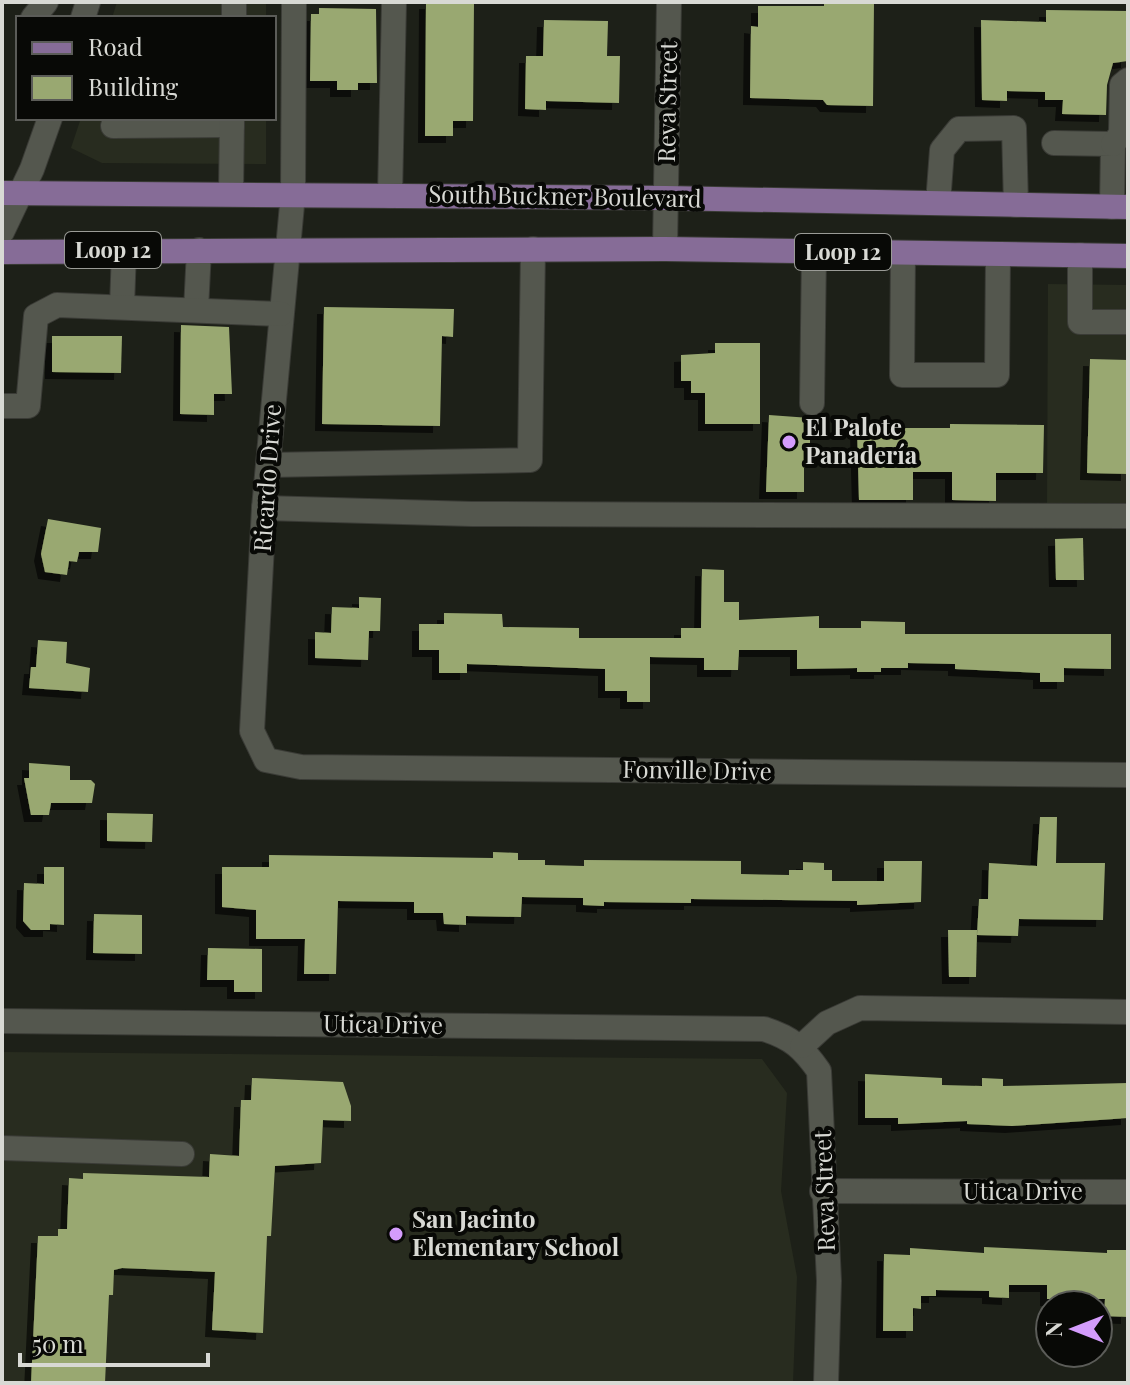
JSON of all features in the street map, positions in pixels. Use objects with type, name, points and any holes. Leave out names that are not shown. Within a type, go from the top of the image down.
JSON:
[{"type":"main road","name":"South Buckner Boulevard","points":[[11,193],[666,198],[1120,207]]},
{"type":"main road","name":"Loop 12","points":[[2,252],[665,249],[1128,256]]},
{"type":"street","name":"Ricardo Drive","points":[[266,760],[252,731],[264,508],[293,194],[294,2]]},
{"type":"street","points":[[390,196],[394,2]]},
{"type":"street","name":"Reva Street","points":[[665,249],[669,2]]},
{"type":"street","points":[[1120,207],[1113,144],[1121,134],[1122,85],[1128,80]]},
{"type":"street","points":[[2,232],[11,193],[49,120]]},
{"type":"street","points":[[113,126],[232,122],[231,194]]},
{"type":"street","points":[[938,203],[942,150],[959,129],[1014,128],[1016,205]]},
{"type":"street","points":[[1054,143],[1113,144]]},
{"type":"street","points":[[268,465],[530,460],[533,249]]},
{"type":"street","points":[[122,307],[124,250]]},
{"type":"street","points":[[196,310],[199,250]]},
{"type":"street","points":[[812,403],[814,252]]},
{"type":"street","points":[[903,253],[902,375],[997,375],[998,254]]},
{"type":"street","points":[[1080,255],[1080,322],[1128,322]]},
{"type":"street","points":[[2,406],[28,406],[36,316],[57,305],[281,314]]},
{"type":"street","points":[[264,508],[472,514],[1128,516]]},
{"type":"street","name":"Fonville Drive","points":[[266,760],[301,767],[1128,775]]},
{"type":"street","points":[[802,1046],[827,1023],[860,1008],[1128,1012]]},
{"type":"street","name":"Utica Drive","points":[[2,1021],[764,1029],[802,1046]]},
{"type":"street","name":"Reva Street","points":[[802,1046],[819,1071],[822,1191],[829,1281],[826,1383]]},
{"type":"street","points":[[2,1148],[182,1154]]},
{"type":"street","name":"Utica Drive","points":[[822,1191],[1128,1192]]},
{"type":"shaded area","points":[[117,2],[266,2],[266,16],[113,16]]},
{"type":"shaded area","points":[[80,120],[266,120],[266,164],[102,163],[71,148]]},
{"type":"shaded area","points":[[1048,284],[1128,285],[1128,515],[1047,515]]},
{"type":"shaded area","name":"San Jacinto Elementary School","points":[[2,1052],[762,1059],[787,1093],[781,1191],[797,1277],[793,1383],[2,1383]]},
{"type":"building","points":[[426,2],[474,2],[473,121],[453,121],[453,136],[425,136]]},
{"type":"building","points":[[824,2],[874,2],[873,106],[827,105],[823,100],[750,98],[751,26],[758,27],[758,6],[824,6]]},
{"type":"building","points":[[319,8],[376,9],[377,83],[358,83],[358,90],[337,90],[337,81],[310,81],[311,14],[319,14]]},
{"type":"building","points":[[1046,10],[1128,11],[1128,61],[1113,63],[1107,85],[1106,115],[1062,114],[1063,100],[1045,100],[1045,92],[1007,91],[1007,101],[982,100],[981,20],[1046,22]]},
{"type":"building","points":[[544,20],[608,21],[607,56],[620,56],[619,103],[546,101],[546,110],[525,109],[526,56],[543,56]]},
{"type":"building","points":[[324,307],[454,309],[453,337],[442,336],[440,426],[322,424]]},
{"type":"building","points":[[181,325],[229,327],[232,394],[214,394],[214,415],[180,414]]},
{"type":"building","points":[[52,336],[122,336],[121,373],[52,372]]},
{"type":"building","points":[[715,343],[760,343],[760,424],[705,424],[705,393],[691,393],[691,381],[681,381],[681,355],[715,353]]},
{"type":"building","points":[[1090,359],[1128,360],[1128,474],[1087,473]]},
{"type":"building","name":"El Palote Panadería","points":[[769,415],[810,418],[810,468],[804,468],[804,492],[766,492]]},
{"type":"building","points":[[950,424],[1044,425],[1043,473],[996,473],[996,501],[952,500],[952,472],[913,472],[913,500],[859,500],[857,428],[950,428]]},
{"type":"building","points":[[48,519],[101,528],[98,552],[79,552],[77,562],[69,561],[67,575],[45,572],[41,554]]},
{"type":"building","points":[[1083,538],[1084,580],[1056,580],[1055,539]]},
{"type":"building","points":[[702,569],[724,570],[724,602],[739,602],[739,620],[819,616],[819,628],[861,628],[861,621],[905,622],[905,634],[1111,634],[1111,669],[1064,668],[1064,682],[1040,682],[1040,673],[955,669],[955,664],[908,663],[908,668],[881,668],[881,672],[857,672],[857,668],[797,669],[797,650],[739,650],[738,670],[704,670],[704,658],[650,657],[650,702],[627,702],[627,691],[605,691],[605,669],[467,664],[467,673],[439,673],[439,650],[419,650],[419,624],[444,624],[444,613],[502,614],[503,627],[579,628],[579,638],[681,638],[681,628],[701,628]]},
{"type":"building","points":[[359,597],[381,598],[380,631],[369,631],[368,660],[315,658],[315,632],[331,633],[332,607],[359,608]]},
{"type":"building","points":[[38,640],[67,642],[66,663],[90,668],[88,692],[29,688],[31,667],[36,667]]},
{"type":"building","points":[[29,763],[70,766],[70,780],[91,780],[95,784],[92,803],[51,803],[49,815],[31,815],[24,778],[29,778]]},
{"type":"building","points":[[107,813],[153,814],[152,842],[107,841]]},
{"type":"building","points":[[1040,817],[1057,817],[1056,863],[1105,863],[1103,920],[1019,919],[1018,936],[977,935],[979,899],[988,899],[989,863],[1037,866]]},
{"type":"building","points":[[493,852],[518,853],[518,860],[545,860],[545,865],[584,866],[584,860],[741,861],[741,874],[789,875],[789,870],[803,870],[803,862],[824,863],[824,870],[832,870],[832,881],[884,881],[884,861],[922,861],[921,902],[857,905],[857,901],[691,899],[691,903],[604,902],[604,906],[583,905],[583,898],[522,897],[521,917],[466,916],[466,925],[444,924],[443,913],[414,913],[414,902],[338,901],[336,974],[304,974],[305,939],[256,939],[256,910],[222,907],[222,867],[269,867],[269,855],[493,858]]},
{"type":"building","points":[[44,867],[64,867],[64,925],[50,924],[50,930],[31,930],[23,921],[24,883],[44,884]]},
{"type":"building","points":[[94,914],[142,915],[142,954],[93,953]]},
{"type":"building","points":[[948,930],[977,930],[976,977],[949,977]]},
{"type":"building","points":[[208,948],[262,949],[262,992],[234,992],[234,980],[207,980]]},
{"type":"building","points":[[865,1074],[942,1078],[942,1085],[982,1086],[982,1078],[1003,1079],[1003,1086],[1128,1083],[1128,1118],[1012,1126],[967,1124],[967,1121],[898,1124],[898,1118],[865,1118]]},
{"type":"building","points":[[252,1078],[343,1082],[351,1106],[351,1121],[323,1120],[321,1163],[275,1166],[271,1236],[267,1236],[263,1333],[212,1330],[215,1272],[122,1268],[114,1270],[113,1295],[109,1295],[105,1383],[31,1383],[38,1236],[58,1236],[58,1229],[67,1229],[69,1178],[83,1179],[83,1173],[209,1177],[210,1154],[239,1156],[241,1100],[251,1100]]},
{"type":"building","points":[[984,1247],[1107,1253],[1107,1250],[1128,1250],[1128,1317],[1114,1316],[1114,1289],[1047,1289],[1047,1285],[1009,1285],[1009,1298],[989,1297],[989,1291],[936,1290],[936,1296],[921,1296],[921,1309],[913,1308],[913,1331],[883,1331],[884,1254],[910,1255],[910,1248],[984,1253]]},
{"type":"place","name":"El Palote Panadería","points":[[789,442]]},
{"type":"place","name":"San Jacinto Elementary School","points":[[396,1234]]}]
